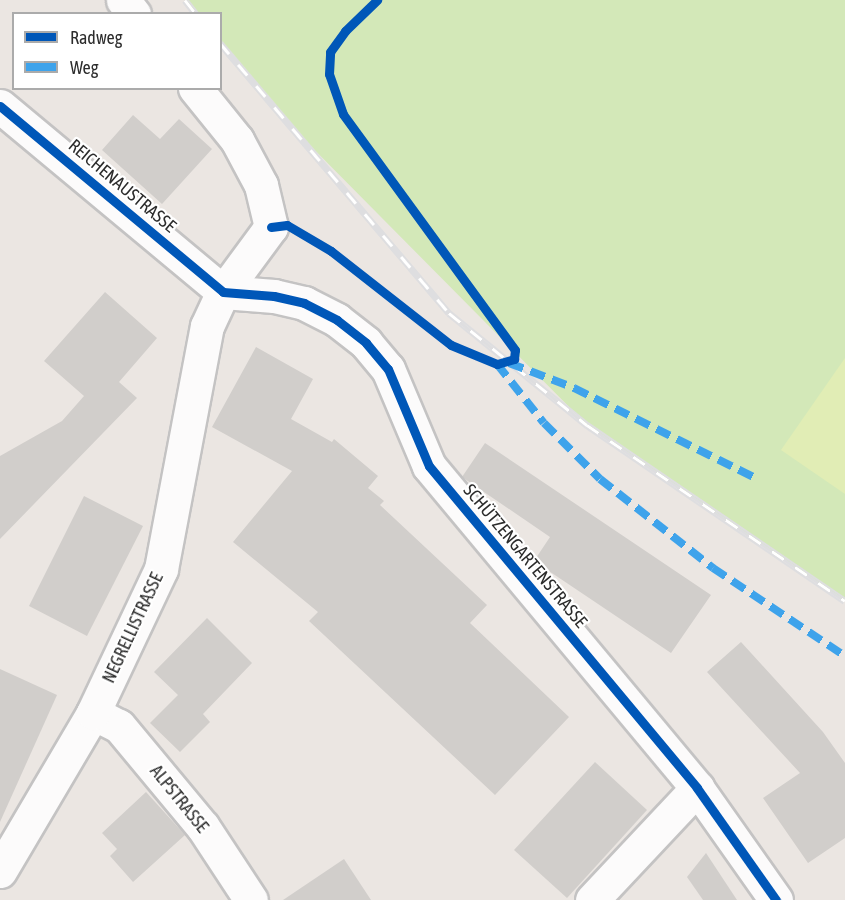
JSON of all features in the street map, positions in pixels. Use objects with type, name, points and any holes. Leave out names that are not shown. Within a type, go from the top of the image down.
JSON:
[{"type":"street","points":[[123,0],[132,12]]},
{"type":"street","name":"NEGRELLISTRASSE","points":[[0,871],[93,713],[161,569],[207,326],[223,292],[272,227],[261,185],[237,140],[197,90]]},
{"type":"street","name":"REICHENAUSTRASSE","points":[[0,106],[223,292]]},
{"type":"street","name":"SCHÜTZENGARTENSTRASSE","points":[[223,292],[274,296],[304,303],[338,321],[366,343],[388,369],[429,466],[697,788],[776,900]]},
{"type":"street","name":"ALPSTRASSE","points":[[93,713],[119,726],[203,827],[251,900]]},
{"type":"street","points":[[592,900],[697,788]]},
{"type":"green space","points":[[186,0],[845,0],[845,601],[587,425],[276,111],[222,44],[222,12],[196,12]]},
{"type":"green space","points":[[845,358],[845,494],[781,450]]},
{"type":"building","points":[[133,115],[160,139],[179,119],[212,149],[162,204],[102,150]]},
{"type":"building","points":[[105,292],[157,338],[119,382],[137,398],[0,539],[0,456],[62,421],[84,396],[44,361]]},
{"type":"building","points":[[256,347],[313,379],[291,419],[332,442],[334,439],[378,476],[368,488],[384,501],[380,505],[487,605],[470,623],[569,717],[495,795],[309,621],[318,612],[233,542],[292,471],[212,427]]},
{"type":"building","points":[[485,443],[711,595],[671,653],[534,561],[550,537],[462,477]]},
{"type":"building","points":[[84,496],[143,526],[87,636],[29,606]]},
{"type":"building","points":[[207,618],[252,663],[203,714],[210,722],[180,752],[150,723],[178,695],[154,672]]},
{"type":"building","points":[[741,642],[823,732],[845,763],[845,838],[808,863],[763,798],[800,773],[707,672]]},
{"type":"building","points":[[0,669],[57,695],[0,822]]},
{"type":"building","points":[[595,762],[647,810],[567,898],[514,850]]},
{"type":"building","points":[[146,792],[185,835],[133,882],[110,856],[117,849],[102,833]]},
{"type":"building","points":[[706,853],[737,900],[703,900],[687,877]]},
{"type":"building","points":[[344,859],[371,900],[283,900]]},
{"type":"railway","points":[[185,0],[194,12]]},
{"type":"railway","points":[[222,45],[449,313],[587,425],[845,601]]},
{"type":"marked path","points":[[509,363],[574,388],[753,477]]},
{"type":"marked path","points":[[497,364],[544,423],[600,479],[713,568],[845,656]]},
{"type":"cycle path","points":[[271,227],[287,225],[331,251],[451,345],[497,364],[514,359],[515,350],[343,114],[329,74],[330,52],[345,31],[377,0]]},
{"type":"cycle path","points":[[0,106],[223,292],[274,296],[304,303],[337,320],[366,343],[388,369],[429,466],[697,788],[776,900]]}]
